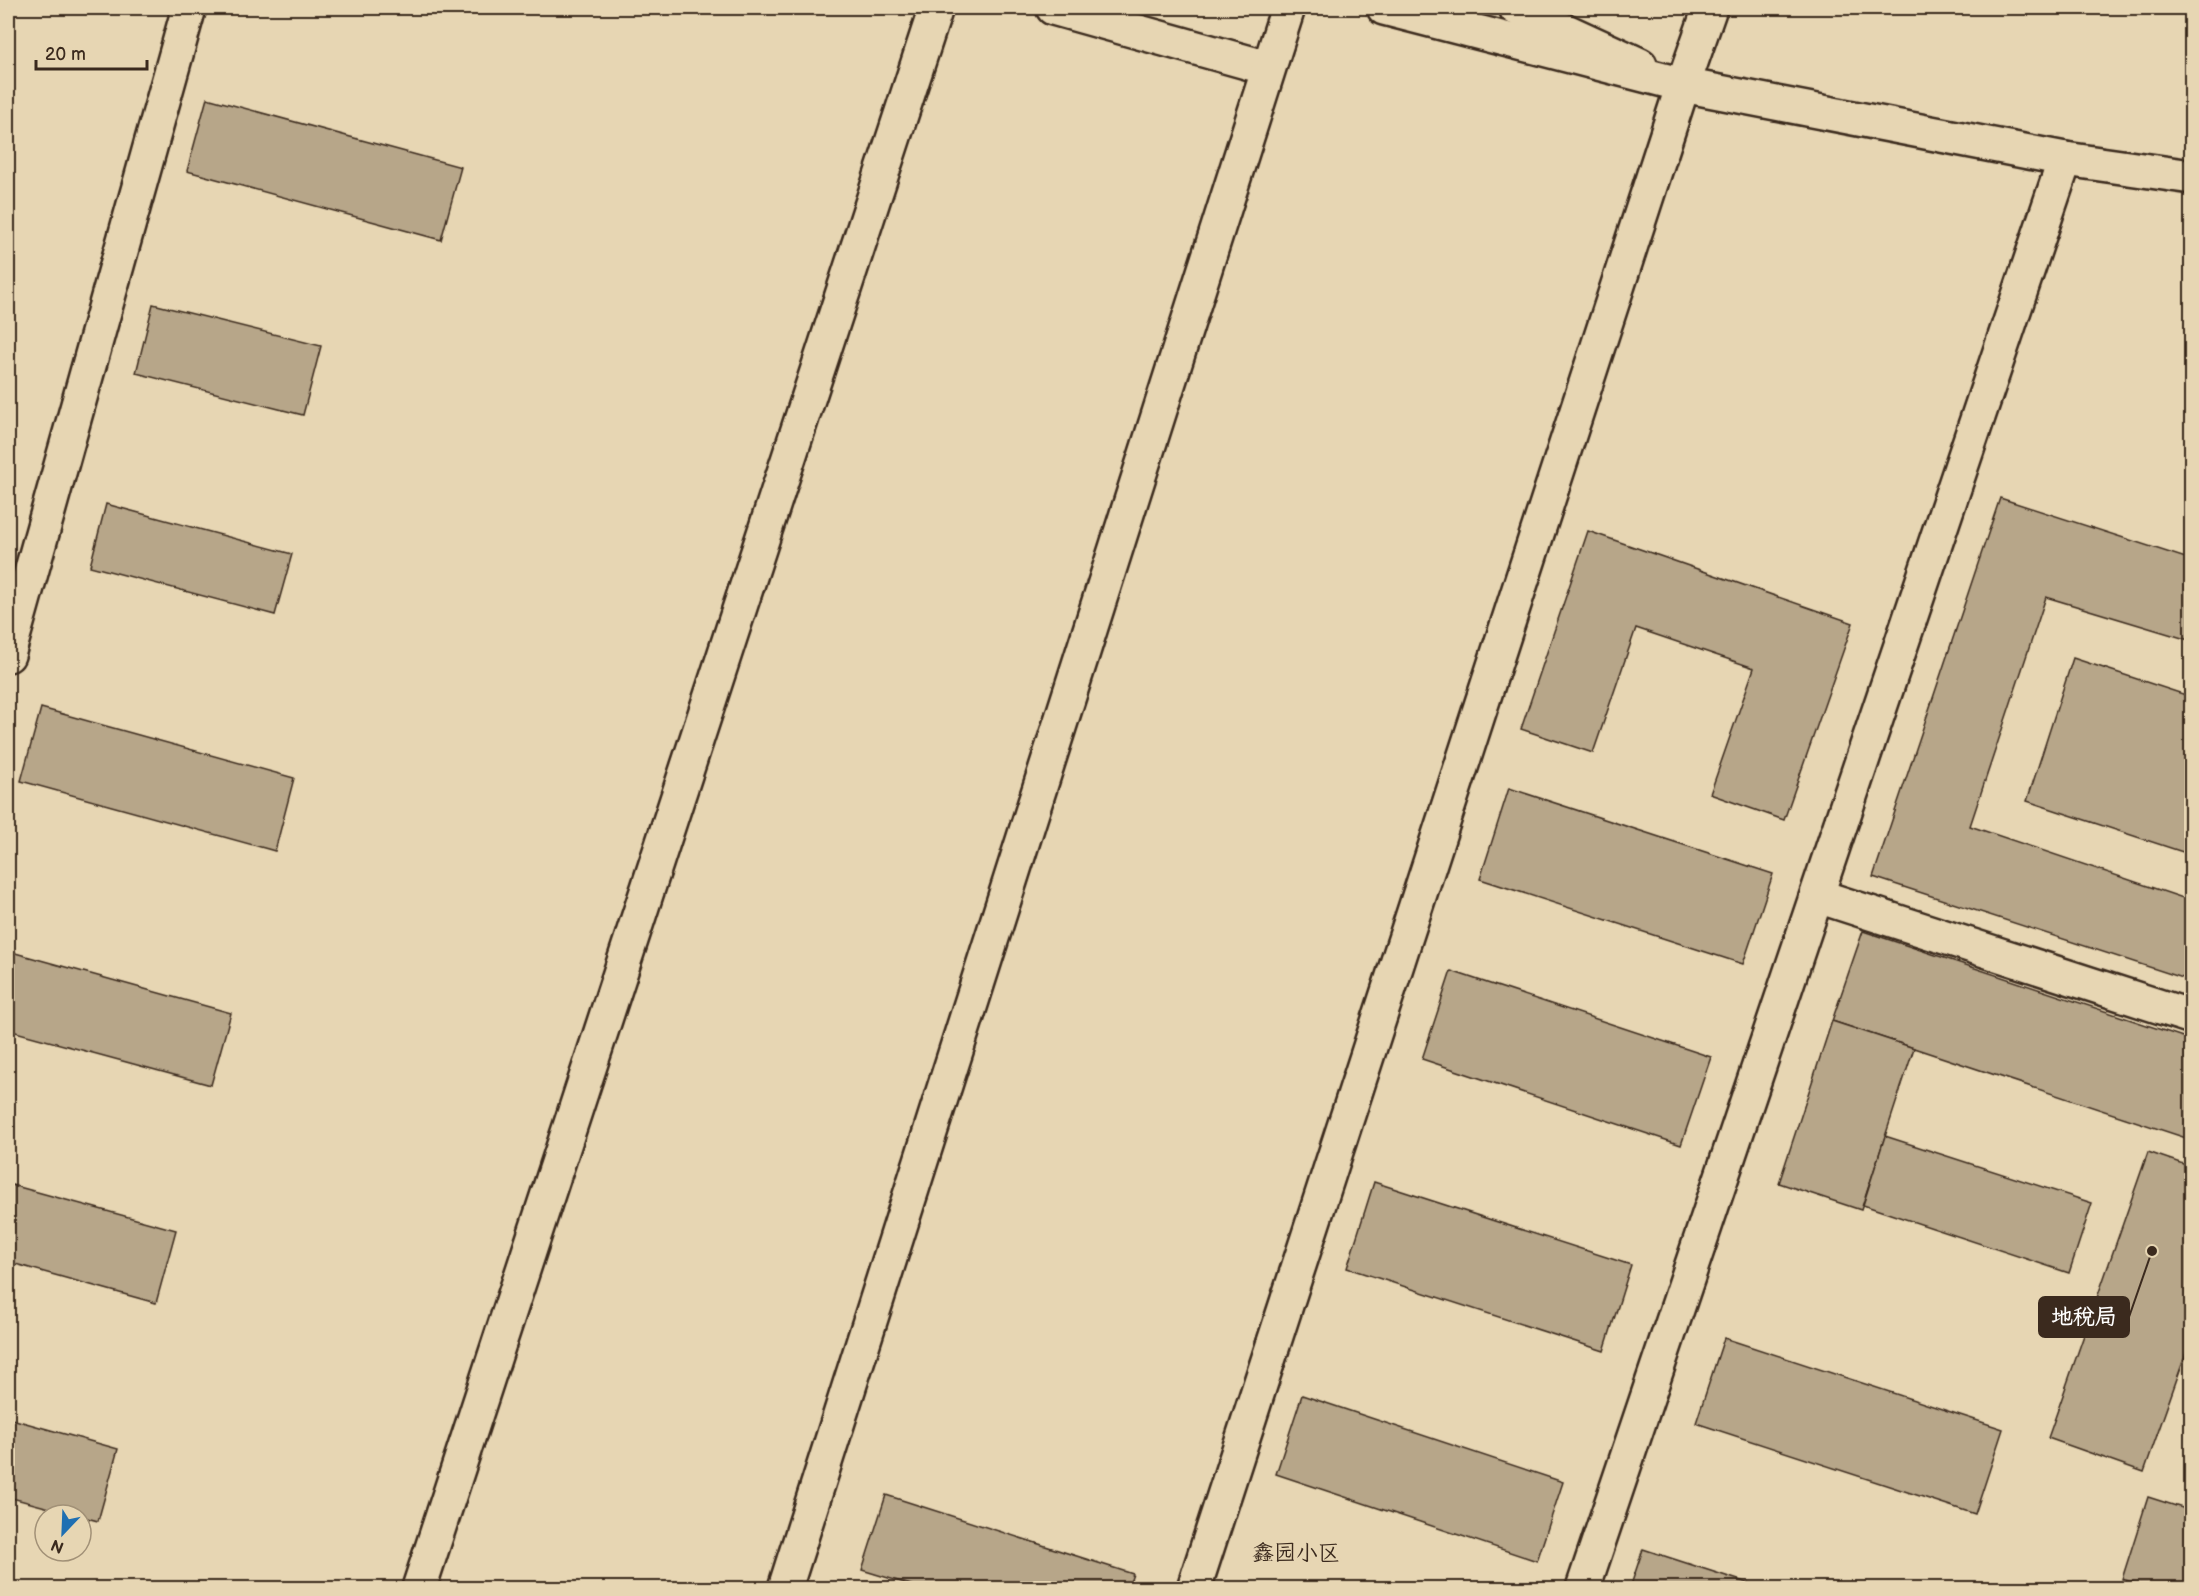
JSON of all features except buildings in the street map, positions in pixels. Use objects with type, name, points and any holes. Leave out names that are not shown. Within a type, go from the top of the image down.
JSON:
[{"type":"street","points":[[8,655],[189,8]]},
{"type":"street","points":[[419,1588],[936,8]]},
{"type":"street","points":[[1053,8],[1268,68]]},
{"type":"street","points":[[785,1588],[1288,8]]},
{"type":"street","points":[[1384,8],[1683,85],[2065,159],[2192,177]]},
{"type":"street","points":[[1516,8],[1683,85]]},
{"type":"street","points":[[1194,1588],[1710,8]]},
{"type":"street","points":[[1583,1588],[2065,159]]},
{"type":"street","points":[[1818,896],[2192,1017]]},
{"type":"place","name":"地税局","points":[[2152,1251]]},
{"type":"district","name":"鑫园小区","points":[[1296,1553]]}]
